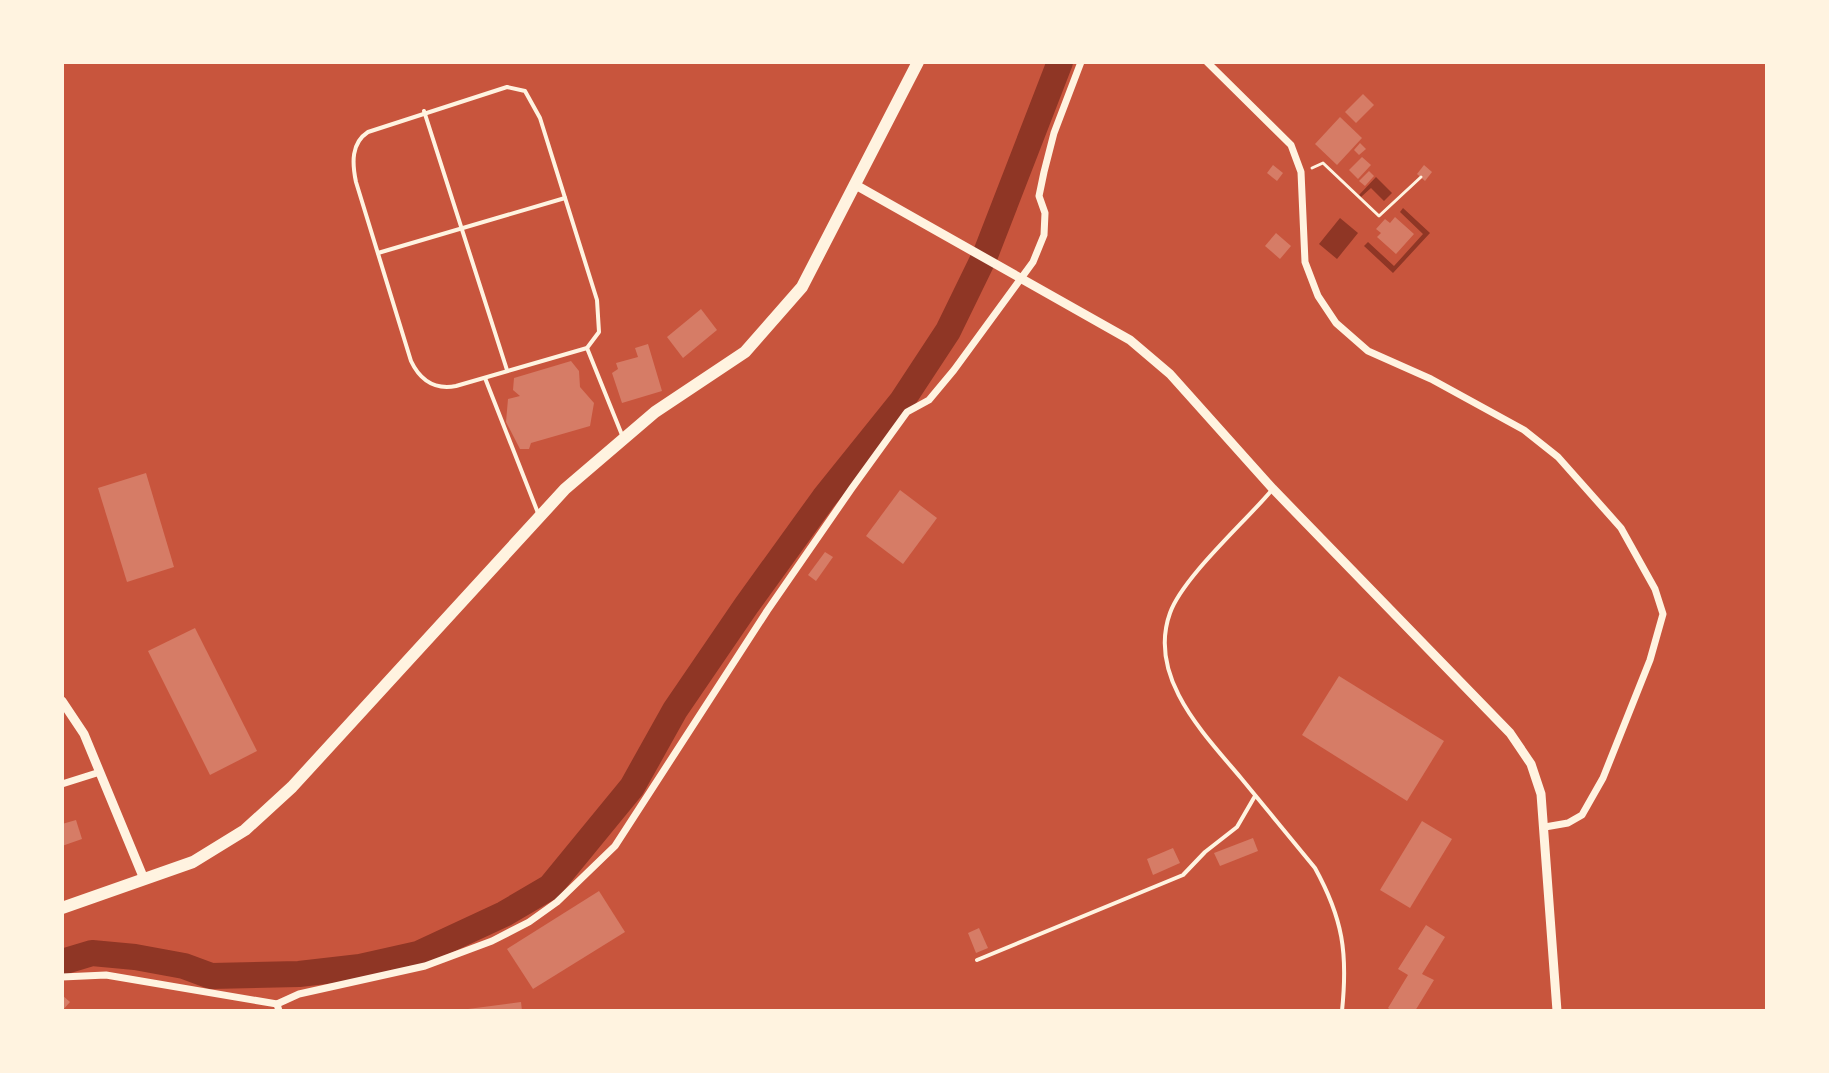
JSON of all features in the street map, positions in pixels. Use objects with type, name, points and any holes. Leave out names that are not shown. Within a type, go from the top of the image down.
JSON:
[{"type":"main road","points":[[62,908],[193,862],[245,830],[292,787],[539,516],[622,437],[745,352],[802,287],[918,62]]},
{"type":"street","points":[[62,977],[106,975],[210,990],[278,1007],[299,994],[425,966],[492,941],[529,922],[589,872],[615,846],[767,611],[907,412],[929,400],[938,390],[1023,278],[1044,235],[1045,213],[1039,196],[1044,172],[1054,133],[1081,62]]},
{"type":"street","points":[[1207,62],[1291,145],[1301,172],[1305,262],[1318,296],[1336,323],[1368,351],[1431,379],[1524,430],[1558,457],[1621,528],[1655,589],[1663,614],[1650,660],[1603,778],[1582,815],[1568,823],[1545,827]]},
{"type":"street","points":[[854,184],[969,246],[1130,340],[1170,374],[1273,489],[1510,733],[1531,764],[1541,794],[1557,1011]]},
{"type":"street","points":[[62,701],[84,734],[144,879]]},
{"type":"street","points":[[62,784],[100,772]]},
{"type":"lane","points":[[507,87],[525,91],[540,118],[599,309],[598,338],[587,348],[443,387],[431,384],[418,375],[411,361],[355,174],[357,144],[368,132],[424,111],[507,87]]},
{"type":"lane","points":[[424,111],[507,370]]},
{"type":"lane","points":[[378,253],[565,198]]},
{"type":"lane","points":[[587,348],[622,437]]},
{"type":"lane","points":[[485,378],[539,516]]},
{"type":"lane","points":[[1273,489],[1184,588],[1170,613],[1165,644],[1171,675],[1186,710],[1315,868],[1333,905],[1343,935],[1346,973],[1342,1011]]},
{"type":"lane","points":[[977,960],[1183,875],[1205,852],[1237,827],[1255,796]]},
{"type":"path","points":[[1301,172],[1323,163],[1379,216],[1421,177]]},
{"type":"shaded area","points":[[1376,177],[1392,193],[1384,201],[1371,188],[1361,197],[1359,195]]},
{"type":"shaded area","points":[[1403,208],[1430,233],[1393,273],[1364,246],[1368,242],[1394,266],[1423,234],[1400,212]]},
{"type":"shaded area","points":[[1340,218],[1358,233],[1337,259],[1319,244]]},
{"type":"building","points":[[1363,94],[1374,105],[1356,123],[1345,112]]},
{"type":"building","points":[[1340,117],[1362,138],[1337,165],[1315,144]]},
{"type":"building","points":[[1360,143],[1366,149],[1359,155],[1354,150]]},
{"type":"building","points":[[1362,157],[1371,165],[1358,179],[1349,170]]},
{"type":"building","points":[[1273,165],[1283,173],[1277,181],[1267,173]]},
{"type":"building","points":[[1424,165],[1432,172],[1425,181],[1417,174]]},
{"type":"building","points":[[1369,171],[1374,176],[1365,186],[1359,181]]},
{"type":"building","points":[[1395,217],[1414,234],[1396,254],[1377,237],[1381,233],[1376,229],[1385,219],[1390,223]]},
{"type":"building","points":[[1276,233],[1291,246],[1280,259],[1265,246]]},
{"type":"building","points":[[701,309],[717,330],[683,358],[667,337]]},
{"type":"building","points":[[648,344],[662,391],[622,403],[612,373],[618,369],[616,363],[638,357],[635,348]]},
{"type":"building","points":[[571,361],[579,371],[580,387],[594,403],[590,426],[531,443],[529,449],[520,449],[506,422],[508,399],[520,396],[513,390],[514,378]]},
{"type":"building","points":[[146,473],[174,567],[127,582],[98,488]]},
{"type":"building","points":[[900,490],[937,518],[903,564],[866,536]]},
{"type":"building","points":[[825,552],[833,557],[816,581],[808,575]]},
{"type":"building","points":[[195,628],[257,751],[210,775],[148,651]]},
{"type":"building","points":[[1339,676],[1444,741],[1407,801],[1302,735]]},
{"type":"building","points":[[76,820],[82,839],[62,846],[62,824]]},
{"type":"building","points":[[1422,821],[1452,839],[1410,908],[1380,890]]},
{"type":"building","points":[[1253,838],[1258,851],[1220,866],[1214,853]]},
{"type":"building","points":[[1173,848],[1180,863],[1153,875],[1147,859]]},
{"type":"building","points":[[599,891],[625,932],[533,989],[507,949]]},
{"type":"building","points":[[1426,925],[1445,937],[1422,974],[1434,980],[1415,1011],[1392,1011],[1388,1008],[1408,975],[1398,969]]},
{"type":"building","points":[[979,928],[988,948],[976,953],[968,933]]},
{"type":"building","points":[[62,995],[70,1002],[62,1011]]},
{"type":"building","points":[[521,1002],[522,1011],[468,1011],[468,1009]]},
{"type":"waterway","points":[[62,962],[92,953],[135,957],[184,966],[211,976],[299,974],[360,967],[418,954],[504,914],[550,887],[632,787],[675,710],[746,606],[824,498],[902,401],[948,331],[986,253],[1060,62]]}]
